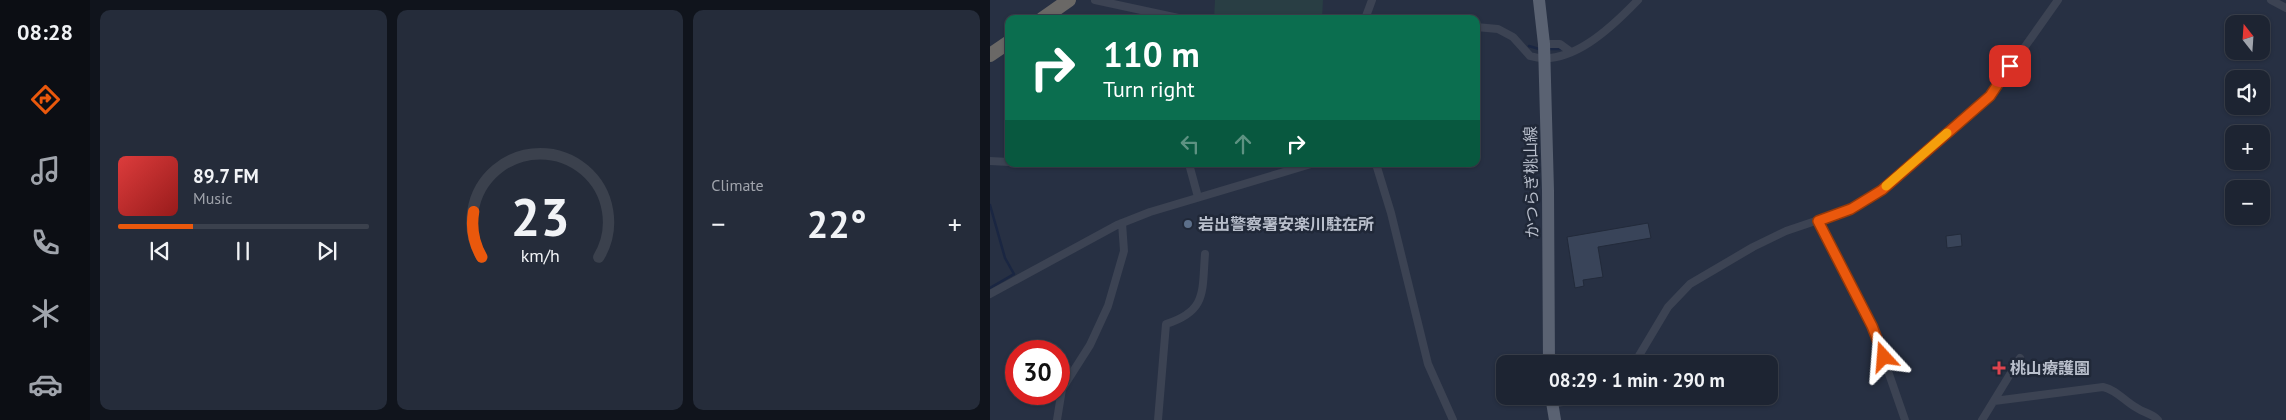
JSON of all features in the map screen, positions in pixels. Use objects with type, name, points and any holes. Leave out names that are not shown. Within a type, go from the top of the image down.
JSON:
[{"type":"highway","points":[[1048,15],[1069,0]]},
{"type":"highway","points":[[990,55],[1005,45]]},
{"type":"main road","name":"かつらぎ桃山線","points":[[1539,0],[1544,44],[1549,355]]},
{"type":"main road","points":[[1553,405],[1555,420]]},
{"type":"street","points":[[1095,0],[1164,15]]},
{"type":"street","points":[[1366,15],[1372,0]]},
{"type":"street","points":[[1480,27],[1498,29],[1513,37],[1530,56],[1558,58],[1599,38],[1638,0]]},
{"type":"street","points":[[1639,355],[1668,307],[1690,284],[1753,247],[1786,231],[1851,209],[1882,190],[1930,146],[1968,118],[1990,96],[2058,0]]},
{"type":"street","points":[[2271,0],[2286,8]]},
{"type":"street","points":[[1544,44],[1560,44],[1571,52]]},
{"type":"street","points":[[990,161],[1005,162]]},
{"type":"street","points":[[1190,167],[1198,198]]},
{"type":"street","points":[[990,294],[1122,223],[1150,212],[1301,167]]},
{"type":"street","points":[[1377,167],[1392,218],[1428,364],[1453,420]]},
{"type":"street","points":[[1818,221],[1872,326],[1905,420]]},
{"type":"street","points":[[1056,420],[1062,389],[1090,345],[1108,306],[1124,251],[1122,223]]},
{"type":"street","points":[[1158,420],[1166,324],[1190,314],[1196,307],[1201,295],[1205,254]]},
{"type":"street","points":[[1982,420],[2020,358]]},
{"type":"street","points":[[1994,402],[2103,387],[2113,389],[2137,408],[2155,416],[2158,420]]},
{"type":"green space","points":[[1215,0],[1323,0],[1322,15],[1214,15]]},
{"type":"building","points":[[1648,223],[1651,238],[1598,247],[1603,277],[1583,280],[1584,286],[1575,288],[1567,237]]},
{"type":"building","points":[[1961,234],[1962,246],[1947,248],[1946,236]]},
{"type":"waterway","points":[[1529,46],[1539,49]]},
{"type":"waterway","points":[[1550,49],[1560,49]]},
{"type":"waterway","points":[[990,205],[1005,258],[1014,274],[990,288]]},
{"type":"slow traffic","points":[[1886,186],[1947,133]]},
{"type":"place","name":"岩出警察署安楽川駐在所","points":[[1188,224]]},
{"type":"place","name":"桃山療護園","points":[[1999,368]]},
{"type":"route","points":[[1884,357],[1879,340],[1818,221],[1851,209],[1882,190],[1930,146],[1968,118],[1990,96],[2010,66]]}]
